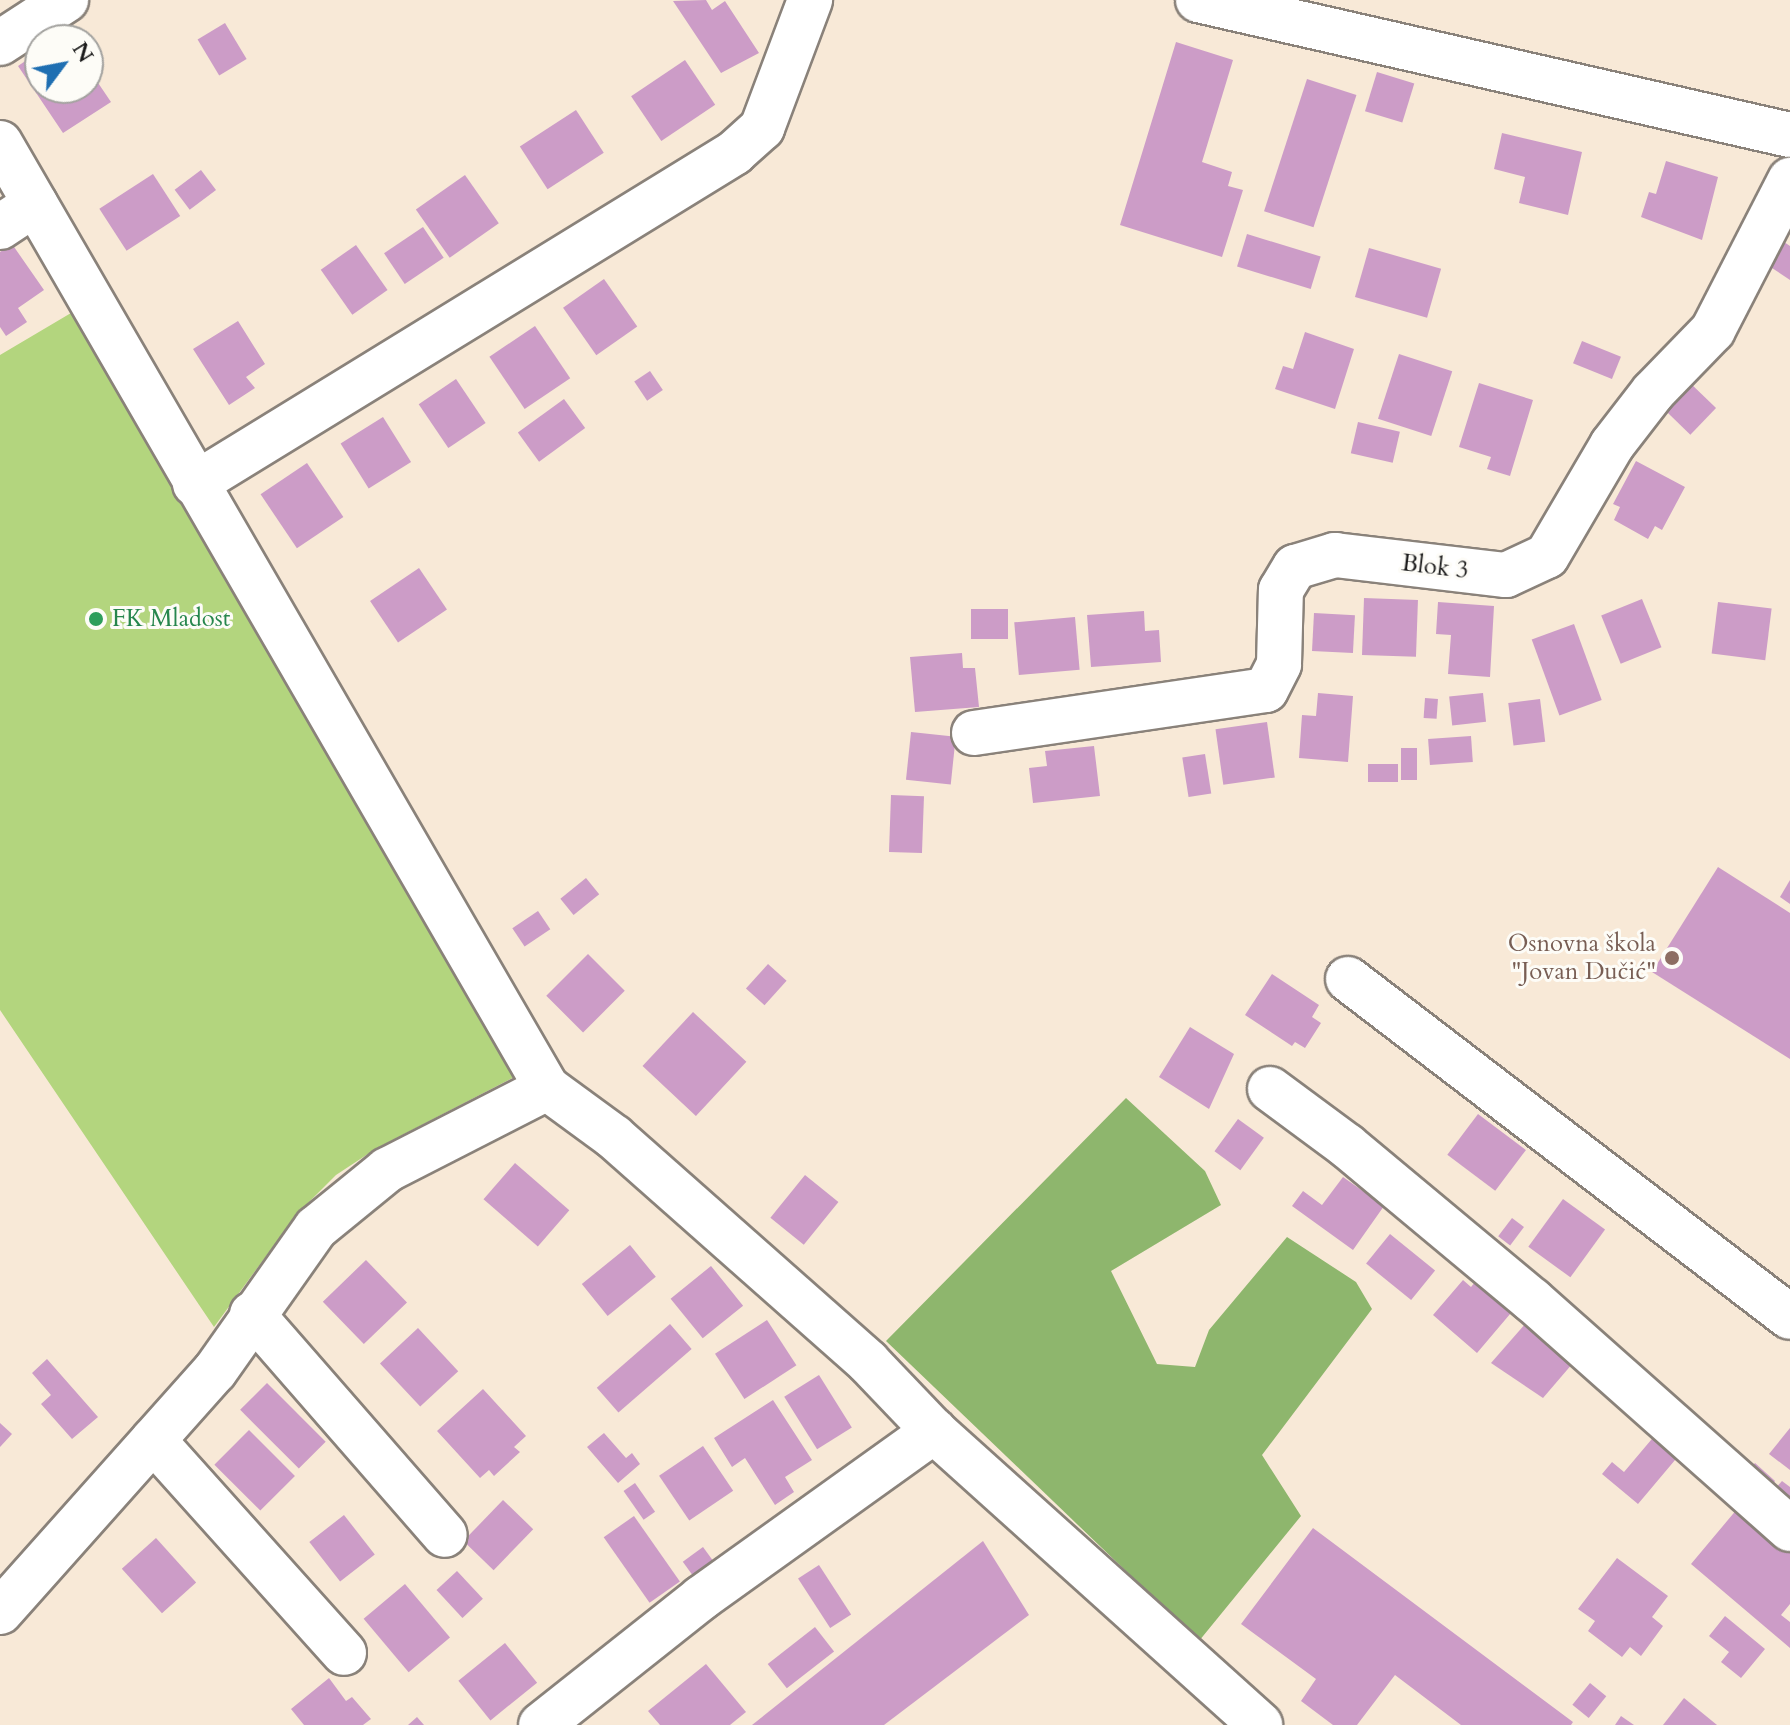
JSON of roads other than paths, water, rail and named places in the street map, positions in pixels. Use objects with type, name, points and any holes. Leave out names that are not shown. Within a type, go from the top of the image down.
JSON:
[{"type":"street","points":[[0,43],[66,0]]},
{"type":"street","points":[[195,484],[734,153],[762,128],[810,0]]},
{"type":"street","points":[[1198,0],[1790,135]]},
{"type":"street","points":[[0,143],[17,215],[195,484],[547,1088],[614,1137],[868,1362],[934,1431],[1260,1725]]},
{"type":"street","name":"Blok 3","points":[[974,733],[1266,690],[1279,664],[1281,590],[1295,567],[1335,555],[1506,575],[1547,556],[1612,445],[1653,392],[1713,330],[1790,180]]},
{"type":"street","points":[[1348,979],[1790,1317]]},
{"type":"street","points":[[3,1601],[215,1371],[252,1314],[316,1228],[387,1170],[547,1088]]},
{"type":"street","points":[[1270,1089],[1347,1146],[1532,1300],[1790,1529]]},
{"type":"street","points":[[252,1314],[445,1535]]},
{"type":"street","points":[[541,1725],[701,1598],[934,1431]]},
{"type":"street","points":[[153,1440],[344,1653]]},
{"type":"place","name":"FK Mladost","points":[[96,619]]},
{"type":"place","name":"Osnovna škola \"Jovan Dučić\"","points":[[1672,958]]}]
